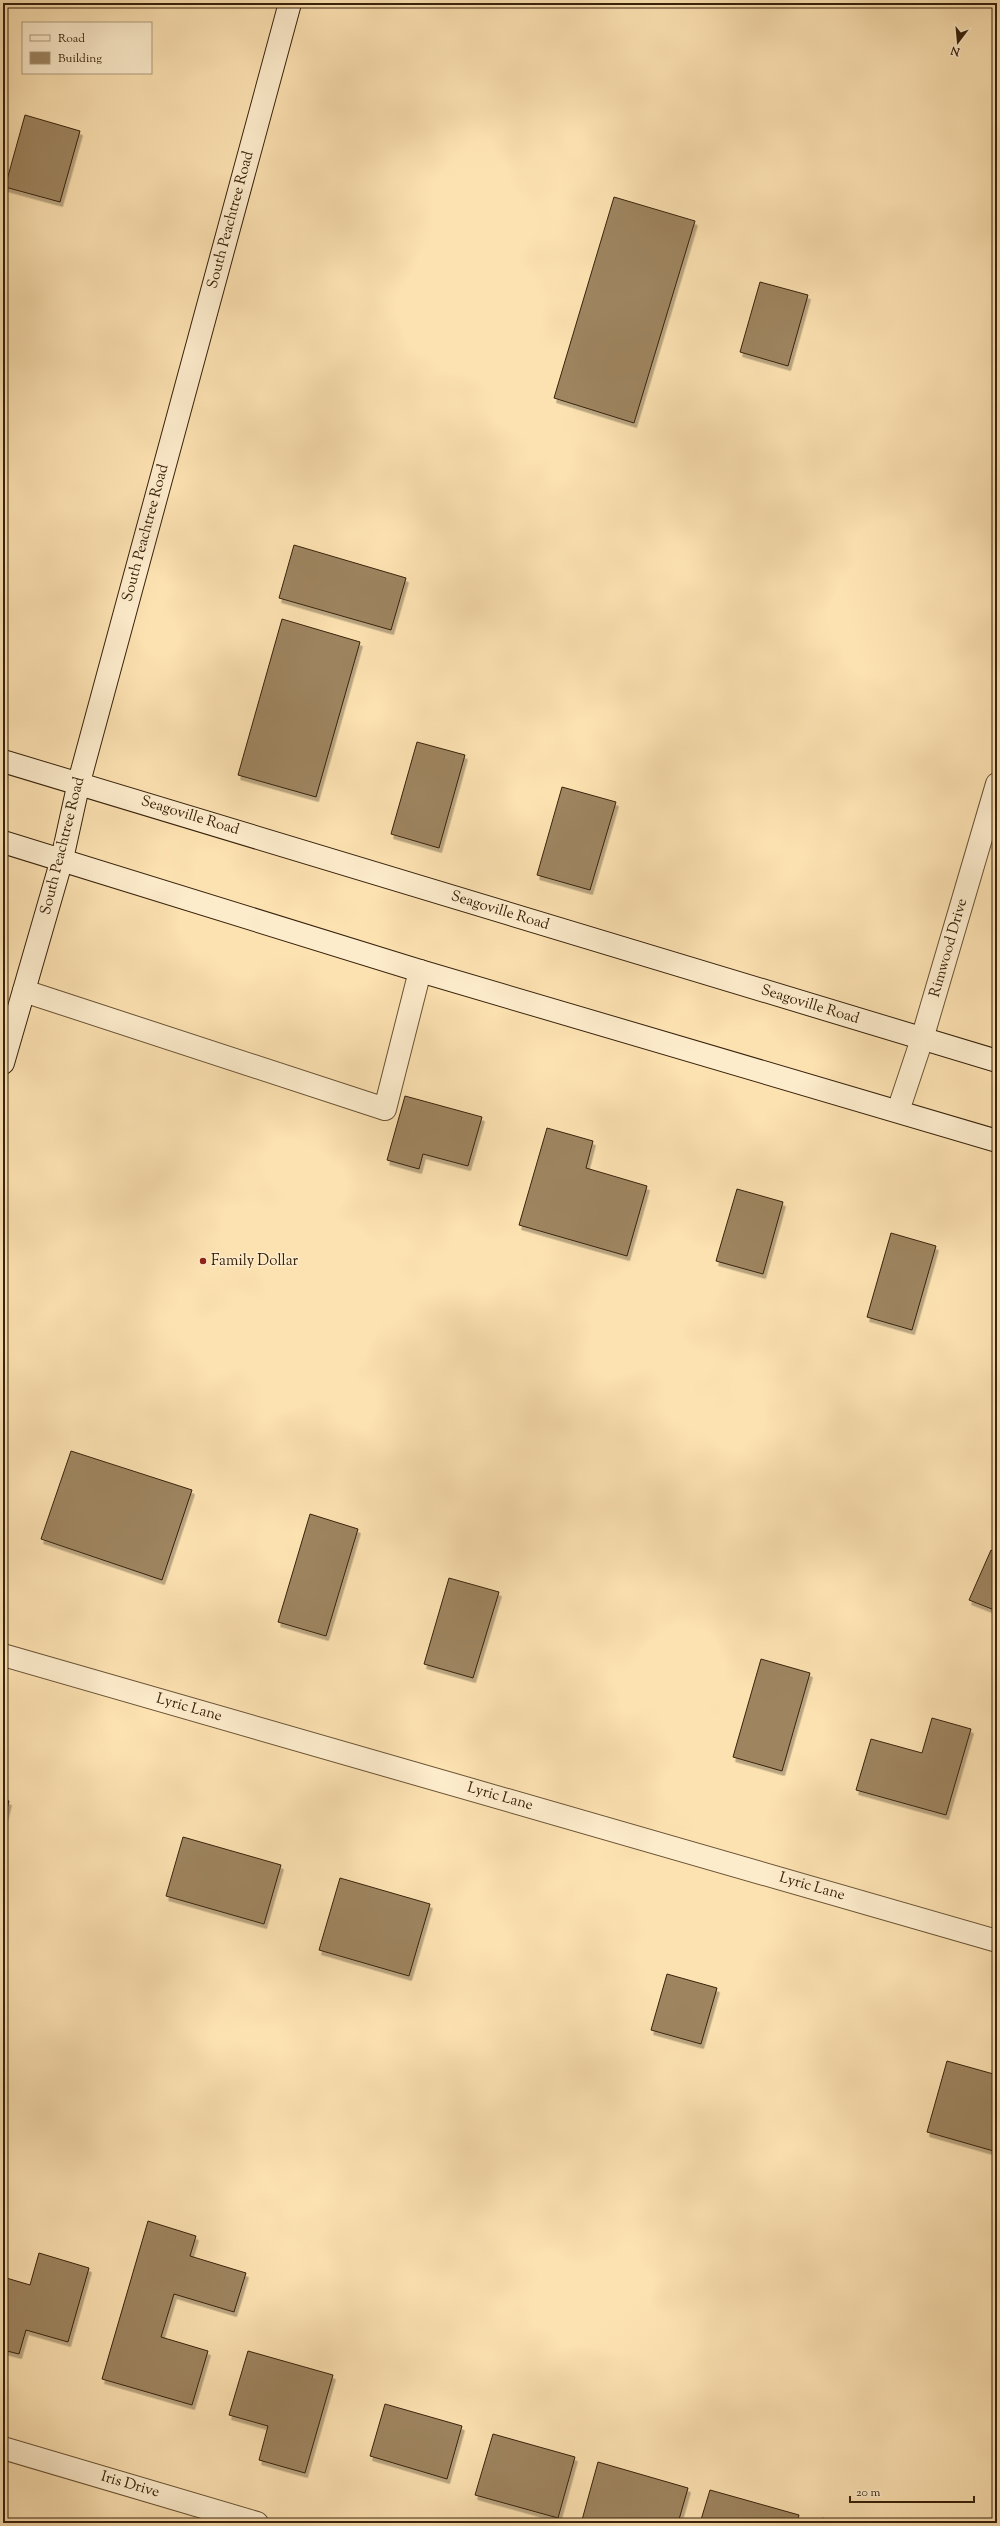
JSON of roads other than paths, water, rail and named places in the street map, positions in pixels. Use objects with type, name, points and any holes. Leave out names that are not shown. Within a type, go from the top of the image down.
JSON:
[{"type":"main road","name":"South Peachtree Road","points":[[3,1063],[62,859],[79,782],[290,3]]},
{"type":"main road","name":"Seagoville Road","points":[[3,762],[79,782],[997,1061]]},
{"type":"main road","name":"Rimwood Drive","points":[[898,1111],[922,1039],[997,784]]},
{"type":"main road","points":[[3,842],[420,971],[997,1141]]},
{"type":"main road","points":[[24,991],[385,1109],[420,971]]},
{"type":"main road","name":"Lyric Lane","points":[[3,1655],[997,1941]]},
{"type":"main road","name":"Iris Drive","points":[[3,2448],[257,2523]]},
{"type":"place","name":"Family Dollar","points":[[203,1261]]}]
